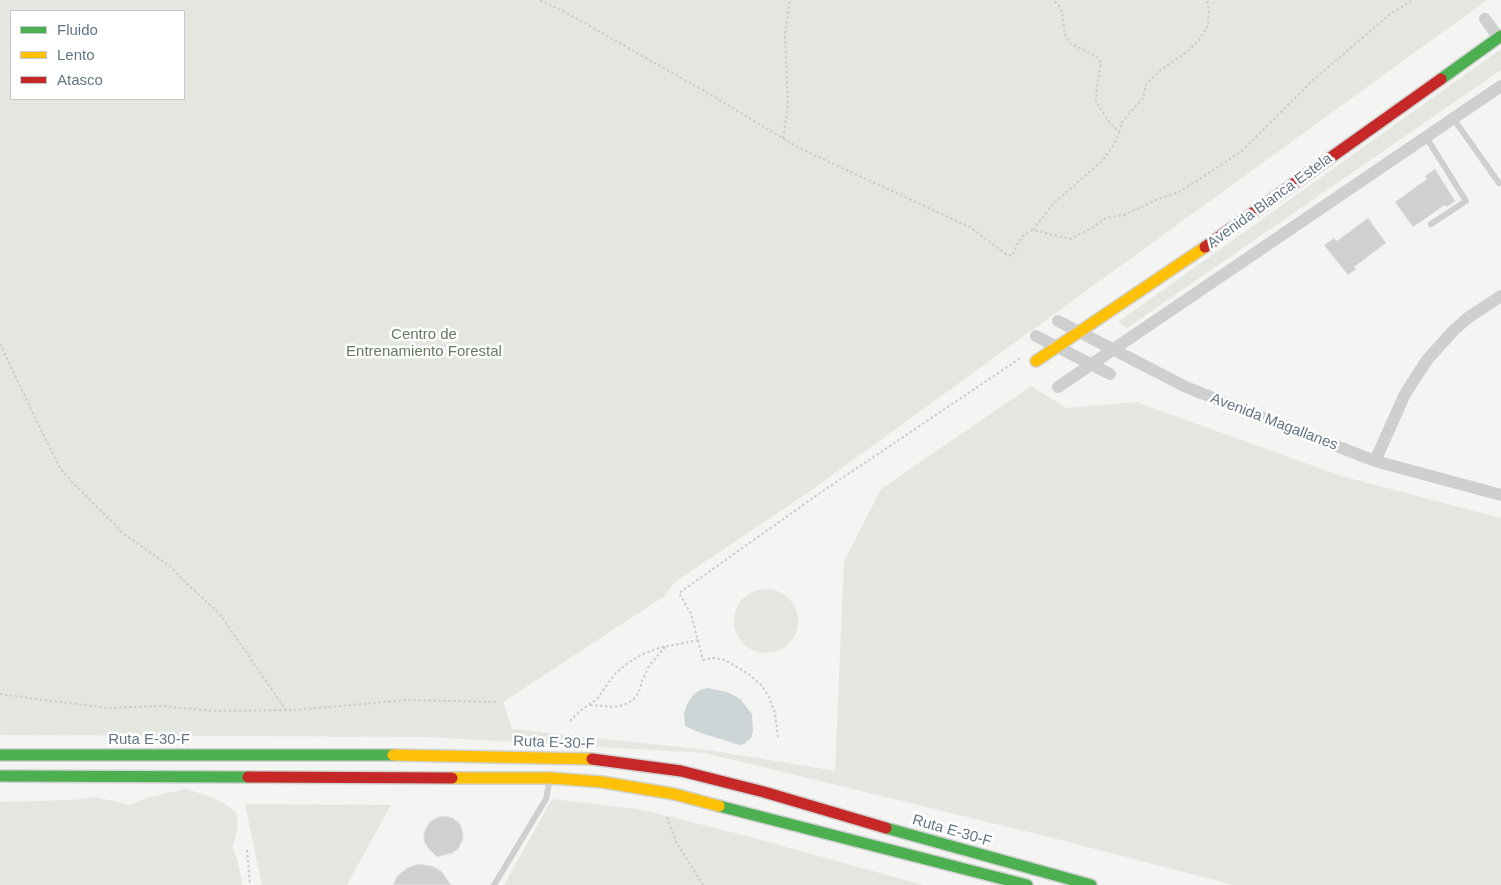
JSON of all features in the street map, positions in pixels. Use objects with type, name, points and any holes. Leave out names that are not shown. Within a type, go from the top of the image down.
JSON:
[{"type":"main road","name":"Avenida Blanca Estela","points":[[1036,361],[1186,261],[1500,37]]},
{"type":"main road","name":"Ruta E-30-F","points":[[0,754],[420,755],[595,759],[682,772],[764,792],[1091,885]]},
{"type":"main road","points":[[0,776],[550,778],[602,782],[674,794],[1026,885]]},
{"type":"street","points":[[1485,19],[1500,37]]},
{"type":"street","name":"Avenida Blanca Estela","points":[[1058,386],[1501,86]]},
{"type":"street","points":[[1375,461],[1405,394],[1427,360],[1454,330],[1501,296]]},
{"type":"street","name":"Avenida Magallanes","points":[[1058,321],[1186,387],[1375,461],[1501,495]]},
{"type":"street","points":[[1036,336],[1110,374]]},
{"type":"lane","points":[[1454,118],[1499,183]]},
{"type":"lane","points":[[1426,137],[1466,201],[1431,224]]},
{"type":"lane","points":[[494,885],[546,799],[550,778]]},
{"type":"path","points":[[540,0],[574,17],[720,100],[799,148],[970,227],[1006,254],[1012,256],[1024,235],[1033,230],[1053,204],[1103,160],[1113,146],[1122,122],[1143,98],[1146,84],[1199,40],[1208,25],[1209,10],[1207,0]]},
{"type":"path","points":[[783,138],[788,106],[785,33],[790,0]]},
{"type":"path","points":[[1053,0],[1062,12],[1065,35],[1071,44],[1096,56],[1101,63],[1096,102],[1110,123],[1119,132]]},
{"type":"path","points":[[1033,230],[1070,239],[1092,228],[1106,218],[1124,215],[1179,192],[1242,150],[1312,81],[1389,15],[1413,0]]},
{"type":"path","points":[[0,344],[60,468],[124,534],[171,567],[186,584],[219,613],[286,710]]},
{"type":"path","points":[[778,737],[775,713],[769,697],[762,686],[750,675],[724,660],[714,658],[703,660],[691,614],[679,593],[820,493],[1021,356],[1036,361]]},
{"type":"path","points":[[570,721],[580,710],[597,700],[614,675],[629,662],[643,654],[698,640]]},
{"type":"path","points":[[588,705],[614,707],[624,705],[633,700],[639,692],[649,666],[666,647]]},
{"type":"path","points":[[0,694],[107,708],[160,706],[215,711],[286,710],[406,700],[498,702]]},
{"type":"path","points":[[667,817],[676,842],[703,885]]},
{"type":"path","points":[[247,850],[250,885]]},
{"type":"green space","name":"Centro de Entrenamiento Forestal","points":[[0,0],[1487,0],[813,489],[675,582],[663,597],[503,702],[512,729],[708,750],[835,771],[844,562],[881,489],[1031,386],[1067,408],[1136,402],[1341,476],[1501,518],[1501,885],[1233,885],[1053,838],[705,753],[427,737],[0,735]]},
{"type":"green space","points":[[1501,49],[1501,70],[1127,328],[1118,322]]},
{"type":"green space","points":[[766,589],[784,595],[792,603],[798,621],[792,639],[784,647],[766,653],[748,647],[740,639],[734,621],[740,603],[748,595]]},
{"type":"green space","points":[[185,789],[220,801],[236,812],[238,827],[232,848],[237,859],[242,885],[0,885],[0,802],[72,800],[95,797],[130,805],[146,798]]},
{"type":"green space","points":[[552,799],[637,809],[668,816],[923,885],[504,885]]},
{"type":"green space","points":[[245,804],[391,805],[347,885],[262,885]]},
{"type":"shaded area","points":[[708,688],[727,692],[740,699],[752,714],[753,732],[751,738],[744,744],[739,745],[685,726],[684,713],[687,704],[693,695],[700,690]]},
{"type":"building","points":[[1435,169],[1455,201],[1447,207],[1445,205],[1413,227],[1395,202],[1427,179],[1425,176]]},
{"type":"building","points":[[1368,218],[1386,243],[1354,267],[1356,269],[1348,275],[1324,245],[1334,238],[1337,241]]},
{"type":"building","points":[[444,816],[453,818],[460,824],[463,839],[458,849],[452,853],[437,857],[427,847],[424,841],[424,834],[430,822]]},
{"type":"building","points":[[418,864],[432,866],[441,871],[451,885],[393,885],[397,876],[407,868]]},
{"type":"traffic: fast","points":[[1441,79],[1501,36]]},
{"type":"traffic: fast","points":[[0,755],[393,755]]},
{"type":"traffic: fast","points":[[0,776],[248,777]]},
{"type":"traffic: fast","points":[[719,806],[1027,885]]},
{"type":"traffic: fast","points":[[886,828],[1091,885]]},
{"type":"traffic: slow","points":[[1036,361],[1205,247]]},
{"type":"traffic: slow","points":[[393,755],[592,759]]},
{"type":"traffic: slow","points":[[452,778],[550,778],[602,782],[674,794],[719,806]]},
{"type":"traffic: jam","points":[[1205,247],[1441,79]]},
{"type":"traffic: jam","points":[[592,759],[681,771],[764,792],[886,828]]},
{"type":"traffic: jam","points":[[248,777],[452,778]]}]
